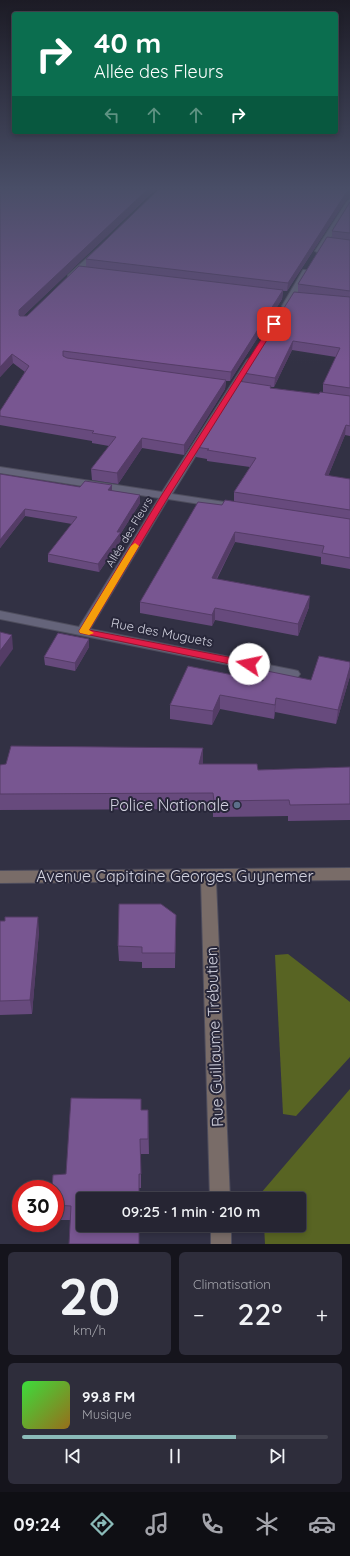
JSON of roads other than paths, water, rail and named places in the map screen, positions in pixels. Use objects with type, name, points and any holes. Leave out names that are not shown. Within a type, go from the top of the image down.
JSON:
[{"type":"street","points":[[67,281],[81,271],[103,247]]},
{"type":"street","points":[[281,313],[325,247]]},
{"type":"street","name":"Allée des Fleurs","points":[[83,631],[165,496],[256,353]]},
{"type":"street","points":[[0,470],[250,509]]},
{"type":"street","name":"Rue des Muguets","points":[[0,615],[294,674]]},
{"type":"street","name":"Avenue Capitaine Georges Guynemer","points":[[0,877],[350,874]]},
{"type":"street","name":"Rue Guillaume Trébutien","points":[[208,875],[220,1192]]},
{"type":"street","points":[[221,1232],[221,1244]]},
{"type":"place","name":"Police Nationale","points":[[237,805]]}]
